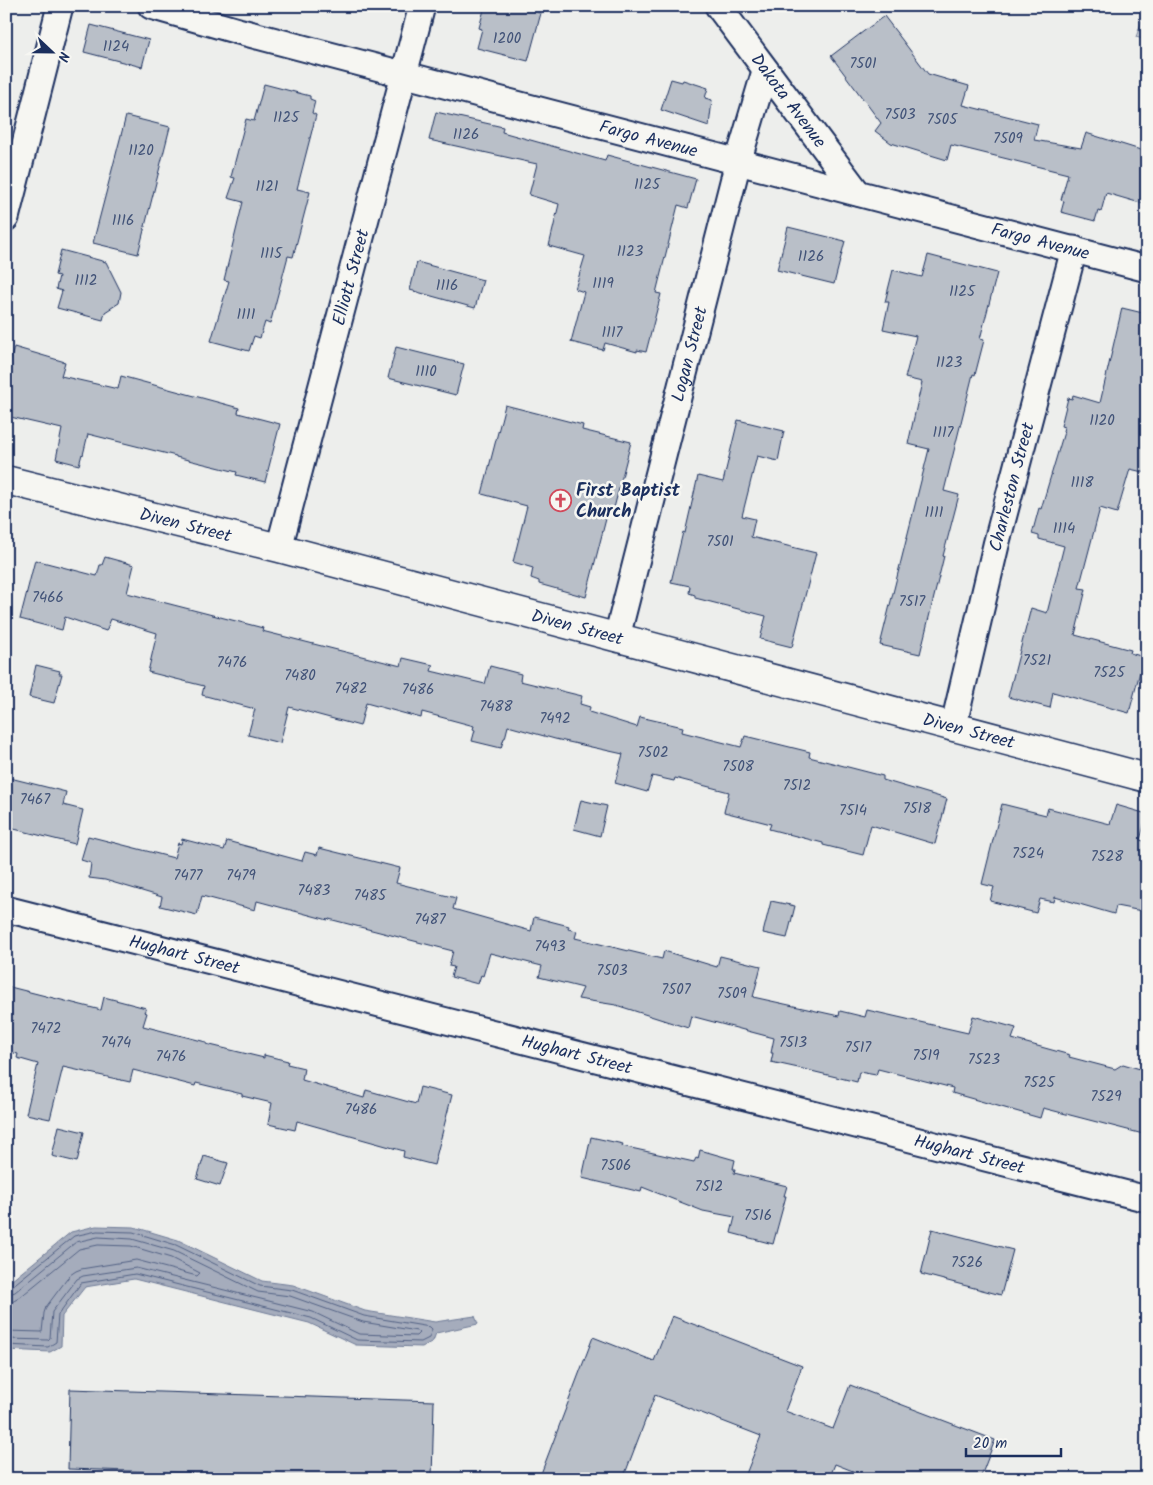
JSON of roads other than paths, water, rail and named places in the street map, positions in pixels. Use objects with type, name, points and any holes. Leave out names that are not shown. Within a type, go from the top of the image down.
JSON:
[{"type":"street","points":[[6,218],[60,6]]},
{"type":"street","name":"Fargo Avenue","points":[[151,6],[238,31],[1147,269]]},
{"type":"street","name":"Elliott Street","points":[[278,548],[422,6]]},
{"type":"street","name":"Dakota Avenue","points":[[718,6],[858,193]]},
{"type":"street","name":"Logan Street","points":[[617,638],[738,162],[766,70]]},
{"type":"street","name":"Charleston Street","points":[[953,728],[996,545],[1074,249]]},
{"type":"street","name":"Diven Street","points":[[6,480],[278,548],[1147,778]]},
{"type":"street","name":"Hughart Street","points":[[6,909],[1147,1199]]},
{"type":"water","points":[[96,1226],[134,1227],[178,1240],[262,1281],[293,1285],[365,1311],[435,1322],[475,1316],[478,1324],[436,1333],[433,1341],[422,1347],[356,1345],[309,1323],[134,1279],[85,1287],[62,1316],[61,1346],[50,1352],[6,1350],[6,1285],[71,1232]]},
{"type":"place","name":"First Baptist Church","points":[[560,500]]}]
